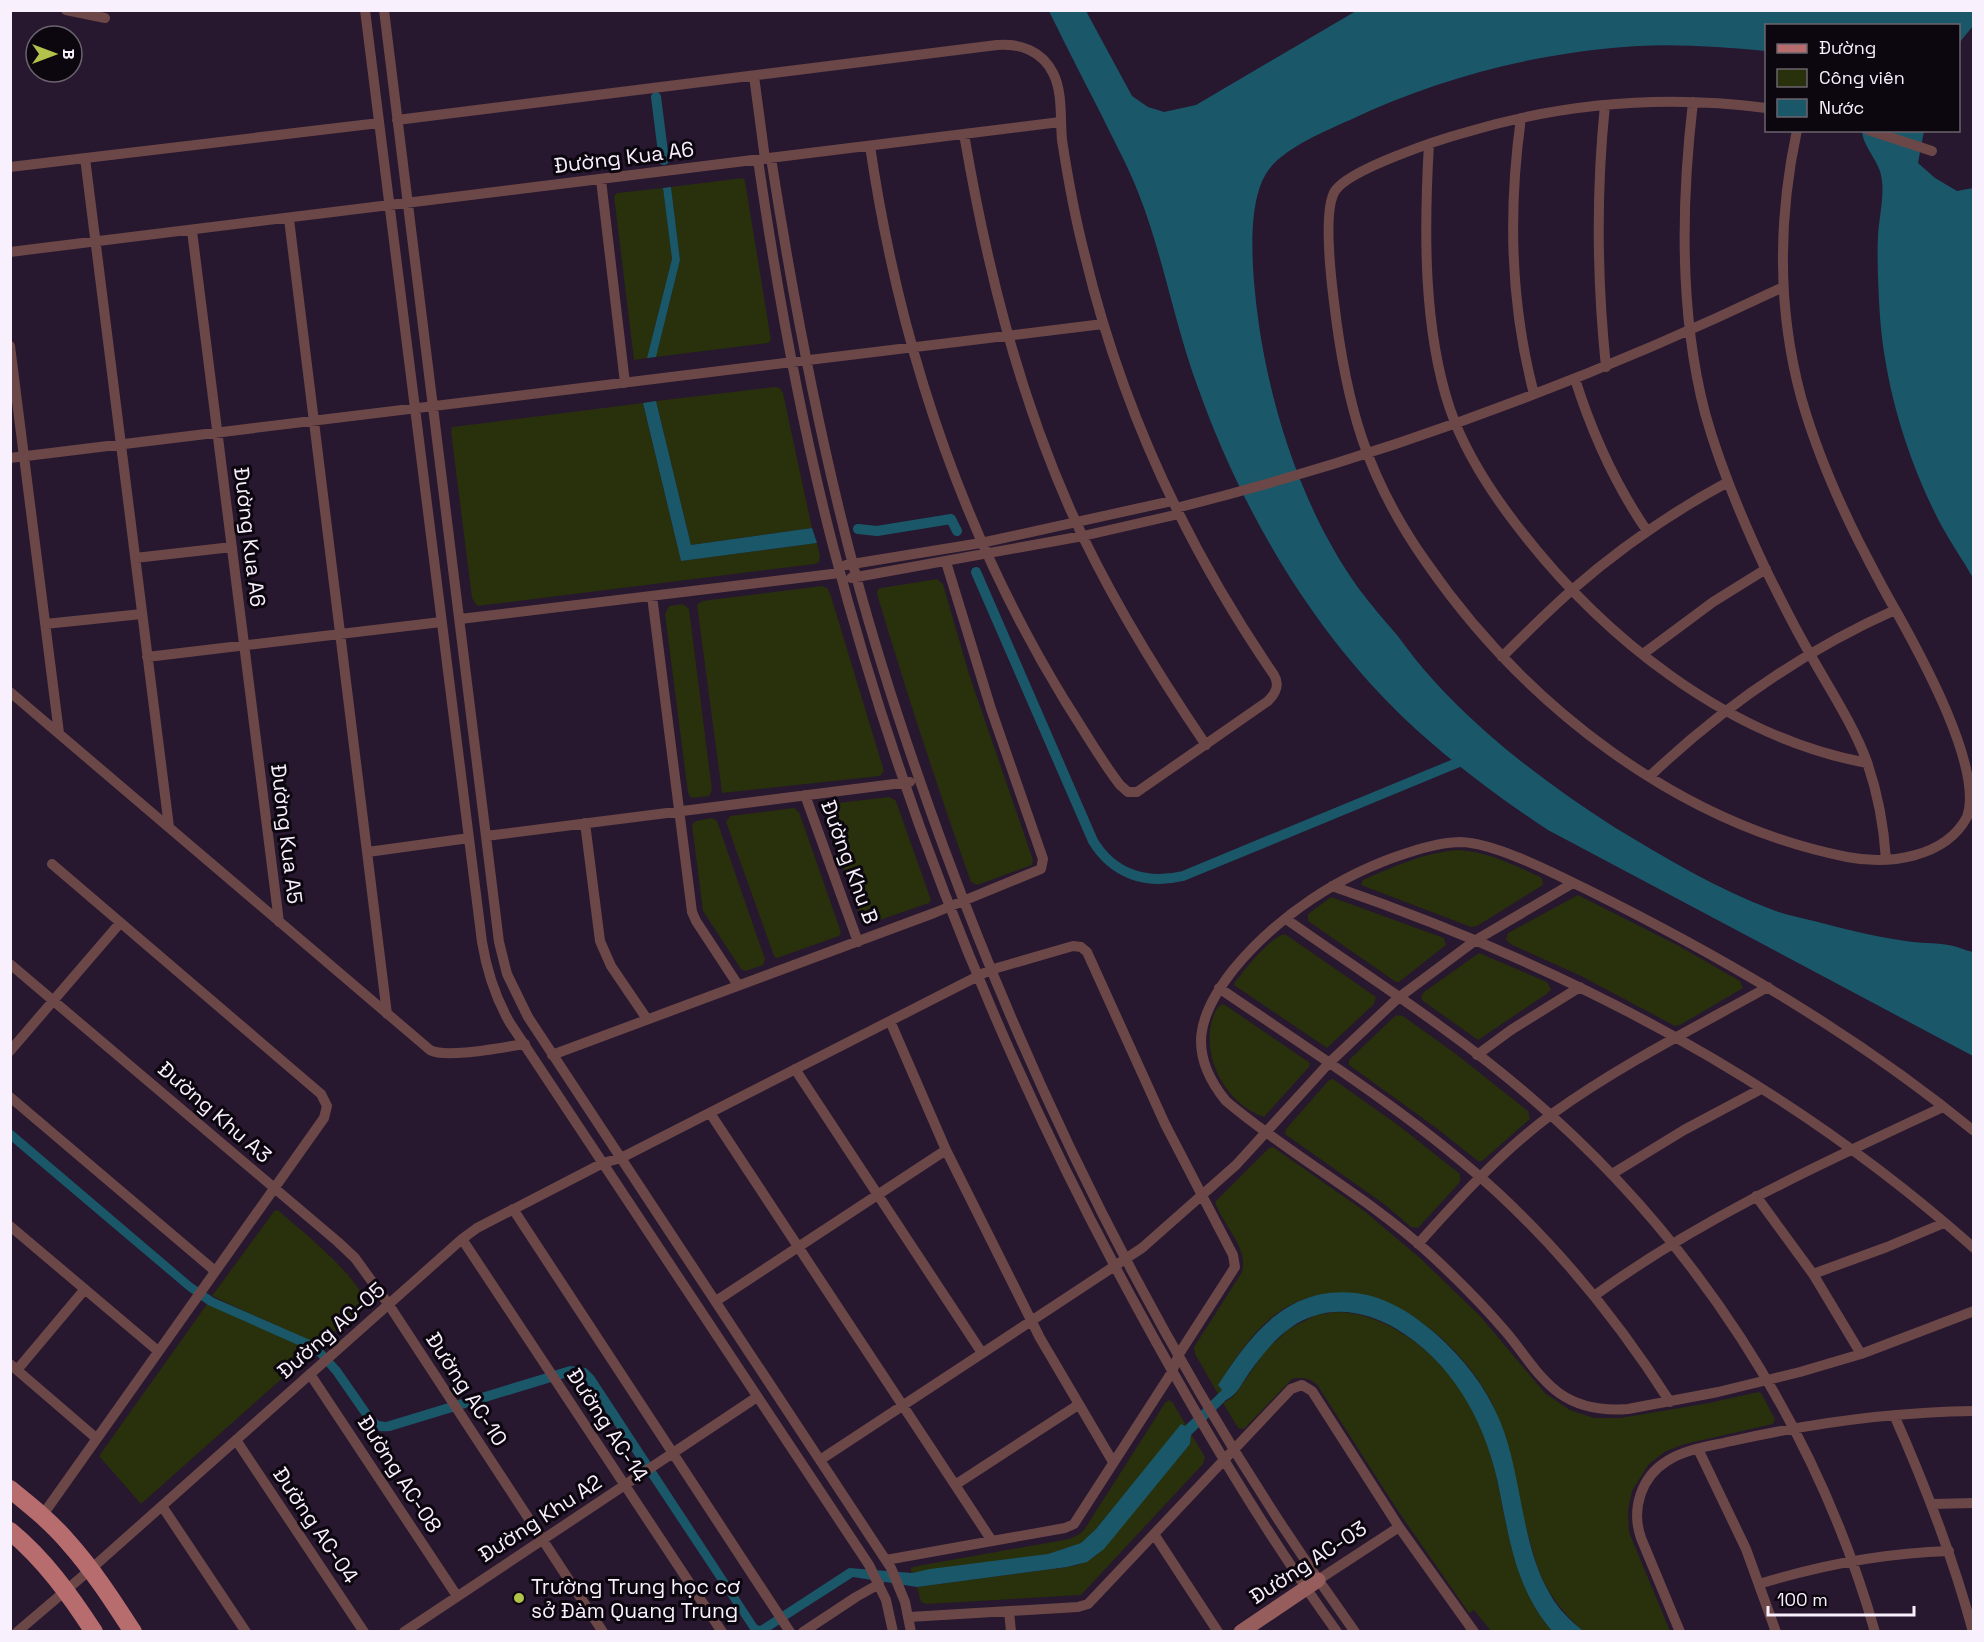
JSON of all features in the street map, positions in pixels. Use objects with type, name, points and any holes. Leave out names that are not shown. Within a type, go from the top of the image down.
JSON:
[{"type":"main road","points":[[10,1489],[68,1541],[91,1569],[134,1632]]},
{"type":"main road","points":[[10,1531],[44,1563],[94,1632]]},
{"type":"street","points":[[66,10],[105,18]]},
{"type":"street","points":[[365,10],[482,942],[489,977],[502,1009],[869,1565],[886,1600],[893,1632]]},
{"type":"street","points":[[384,10],[406,204],[499,942],[507,975],[528,1017],[889,1564],[900,1587],[911,1632]]},
{"type":"street","points":[[397,120],[1011,45],[1034,52],[1049,66],[1056,83],[1060,122],[1078,228],[1103,324],[1136,416],[1176,508],[1220,591],[1274,675],[1277,684],[1275,693],[1268,701],[1143,790],[1133,792],[1124,789],[1103,761],[1021,624],[981,543],[945,452],[911,347],[886,244],[870,146]]},
{"type":"street","points":[[754,76],[792,362],[813,464],[840,573],[906,783],[978,976],[1048,1131],[1115,1267],[1172,1372],[1224,1459],[1312,1584],[1355,1632]]},
{"type":"street","points":[[1693,102],[1685,208],[1686,277],[1690,330],[1703,403],[1728,482],[1766,569],[1809,653],[1849,722],[1867,763],[1880,811],[1886,860]]},
{"type":"street","points":[[1765,108],[1693,102],[1605,105],[1521,118],[1471,130],[1429,144],[1348,179],[1337,187],[1330,204],[1330,256],[1338,330],[1349,394],[1366,454],[1395,514],[1424,561],[1502,657],[1568,717],[1605,746],[1650,776],[1706,808],[1780,840],[1857,859],[1886,860],[1917,854],[1942,842],[1960,828],[1966,820],[1972,806],[1973,796],[1964,750],[1945,698],[1895,610],[1848,517],[1807,417],[1792,355],[1783,286],[1784,213],[1797,132]]},
{"type":"street","points":[[1605,105],[1599,234],[1606,367]]},
{"type":"street","points":[[1521,118],[1513,193],[1513,262],[1520,328],[1534,394]]},
{"type":"street","name":"Đường Kua A6","points":[[10,252],[1060,122]]},
{"type":"street","points":[[10,167],[379,123]]},
{"type":"street","points":[[1874,132],[1932,151]]},
{"type":"street","points":[[964,134],[987,257],[1007,336],[1036,422],[1083,536],[1140,641],[1206,745]]},
{"type":"street","points":[[1429,144],[1426,223],[1428,286],[1440,365],[1456,424],[1478,466],[1506,510],[1543,558],[1572,590],[1643,654],[1725,710],[1752,725],[1834,756],[1867,763]]},
{"type":"street","points":[[85,158],[169,827]]},
{"type":"street","points":[[765,159],[829,471],[856,577],[919,781],[990,970],[1049,1104],[1126,1259],[1205,1401],[1312,1584],[1337,1632]]},
{"type":"street","points":[[601,180],[625,382]]},
{"type":"street","points":[[289,219],[387,1014]]},
{"type":"street","name":"Đường Kua A6","points":[[192,231],[244,646]]},
{"type":"street","points":[[459,619],[840,573],[856,577],[1083,536],[1310,472],[1456,424],[1606,367],[1783,286]]},
{"type":"street","points":[[10,458],[1103,324]]},
{"type":"street","points":[[10,346],[59,733]]},
{"type":"street","points":[[1575,379],[1608,464],[1647,531]]},
{"type":"street","points":[[1502,657],[1572,590],[1647,531],[1728,482]]},
{"type":"street","points":[[840,573],[853,564],[981,543],[1077,523],[1176,508]]},
{"type":"street","points":[[135,558],[232,547]]},
{"type":"street","points":[[858,942],[1039,871],[1044,862],[991,709],[946,562]]},
{"type":"street","points":[[1643,654],[1713,602],[1766,569]]},
{"type":"street","points":[[652,596],[694,917],[738,985]]},
{"type":"street","points":[[1650,776],[1725,710],[1759,686],[1809,653],[1895,610]]},
{"type":"street","points":[[45,624],[142,614]]},
{"type":"street","points":[[147,657],[441,622]]},
{"type":"street","name":"Đường Kua A5","points":[[244,646],[279,922],[435,1053],[448,1054],[525,1044]]},
{"type":"street","points":[[10,692],[279,922]]},
{"type":"street","points":[[805,795],[919,781]]},
{"type":"street","name":"Đường Khu B","points":[[486,836],[805,795],[858,942],[552,1054]]},
{"type":"street","points":[[585,823],[600,942],[611,966],[648,1019]]},
{"type":"street","points":[[368,852],[469,838]]},
{"type":"street","points":[[1974,1131],[1848,1038],[1768,987],[1675,934],[1573,883],[1489,847],[1460,842],[1438,844],[1401,855],[1332,886],[1286,919],[1254,948],[1219,988],[1212,999],[1203,1024],[1202,1050],[1207,1073],[1226,1101],[1362,1198],[1418,1244],[1488,1311],[1548,1383],[1566,1398],[1585,1406],[1606,1410],[1628,1409],[1768,1381],[1861,1354],[1974,1311]]},
{"type":"street","points":[[52,864],[324,1097],[327,1106],[324,1118],[274,1188]]},
{"type":"street","points":[[820,1460],[1126,1259],[1203,1196],[1268,1132],[1329,1063],[1398,998],[1476,940],[1573,883]]},
{"type":"street","points":[[1332,886],[1423,918],[1476,940],[1580,987],[1677,1038],[1761,1089],[1851,1149],[1974,1248]]},
{"type":"street","points":[[1286,919],[1477,1055],[1551,1115],[1612,1174],[1673,1244],[1721,1308],[1768,1381],[1793,1428],[1825,1496],[1851,1560],[1875,1632]]},
{"type":"street","points":[[10,1051],[120,923]]},
{"type":"street","name":"Đường AC-05","points":[[17,1632],[477,1228],[603,1163],[621,1158],[990,970],[1073,946],[1085,949],[1143,1078],[1203,1196]]},
{"type":"street","name":"Đường Khu A3","points":[[10,964],[274,1188],[42,1516]]},
{"type":"street","points":[[1477,1055],[1546,1007],[1580,987]]},
{"type":"street","points":[[1418,1244],[1479,1176],[1551,1115],[1597,1084],[1768,987]]},
{"type":"street","points":[[1219,988],[1329,1063],[1425,1133],[1479,1176],[1553,1248],[1594,1296],[1624,1334],[1670,1402]]},
{"type":"street","points":[[890,1021],[946,1150],[1032,1321],[1078,1405],[1113,1462]]},
{"type":"street","points":[[795,1069],[982,1353]]},
{"type":"street","points":[[1612,1174],[1684,1130],[1761,1089]]},
{"type":"street","points":[[10,1097],[215,1271]]},
{"type":"street","points":[[1594,1296],[1673,1244],[1756,1196],[1943,1107]]},
{"type":"street","points":[[710,1113],[992,1541]]},
{"type":"street","points":[[716,1302],[946,1150]]},
{"type":"street","name":"Đường AC-10","points":[[274,1188],[346,1249],[389,1305],[603,1632]]},
{"type":"street","points":[[889,1564],[1071,1525],[1078,1519],[1172,1372],[1179,1354],[1235,1264],[1233,1255],[1203,1196]]},
{"type":"street","points":[[1756,1196],[1813,1274],[1861,1354]]},
{"type":"street","points":[[513,1209],[789,1629]]},
{"type":"street","points":[[1813,1274],[1944,1223]]},
{"type":"street","points":[[10,1226],[158,1351]]},
{"type":"street","name":"Đường AC-14","points":[[462,1239],[722,1632]]},
{"type":"street","points":[[85,1289],[14,1367],[96,1438]]},
{"type":"street","name":"Đường AC-08","points":[[314,1371],[457,1596]]},
{"type":"street","points":[[909,1617],[1078,1607],[1088,1604],[1291,1389],[1299,1385],[1312,1391],[1399,1527],[1474,1632]]},
{"type":"street","name":"Đường Khu A2","points":[[404,1632],[757,1397]]},
{"type":"street","points":[[955,1485],[1078,1405]]},
{"type":"street","points":[[1680,1632],[1641,1538],[1637,1512],[1640,1494],[1653,1473],[1672,1458],[1698,1449],[1793,1428],[1894,1415],[1974,1411]]},
{"type":"street","points":[[1894,1415],[1932,1503],[1973,1632]]},
{"type":"street","name":"Đường AC-04","points":[[236,1440],[363,1632]]},
{"type":"street","points":[[1698,1449],[1731,1516],[1776,1632]]},
{"type":"street","points":[[1932,1503],[1974,1503]]},
{"type":"street","points":[[162,1506],[246,1632]]},
{"type":"street","name":"Đường AC-03","points":[[1240,1632],[1399,1527]]},
{"type":"street","points":[[1154,1534],[1218,1632]]},
{"type":"street","points":[[1759,1584],[1851,1560],[1949,1551]]},
{"type":"street","points":[[803,1632],[879,1584]]},
{"type":"street","points":[[1009,1611],[1011,1632]]},
{"type":"green space","points":[[743,178],[771,340],[768,343],[656,357],[680,260],[671,187]]},
{"type":"green space","points":[[663,188],[672,259],[647,358],[634,360],[614,196],[617,193]]},
{"type":"green space","points":[[780,388],[783,393],[812,528],[691,545],[656,401]]},
{"type":"green space","points":[[643,403],[681,561],[817,543],[819,562],[477,606],[472,598],[452,427]]},
{"type":"green space","points":[[937,579],[943,584],[969,674],[1033,860],[1032,865],[977,885],[971,882],[946,811],[877,594],[878,589],[881,588]]},
{"type":"green space","points":[[822,586],[830,593],[884,771],[880,776],[722,793],[697,605],[702,601]]},
{"type":"green space","points":[[683,604],[689,609],[712,790],[709,796],[691,798],[688,793],[665,614],[669,606]]},
{"type":"green space","points":[[890,797],[896,801],[931,900],[929,903],[865,925],[823,809],[828,804]]},
{"type":"green space","points":[[794,808],[799,812],[841,932],[839,936],[777,958],[774,956],[726,822],[730,816]]},
{"type":"green space","points":[[712,818],[717,821],[765,959],[763,965],[745,971],[741,969],[703,911],[692,825],[696,821]]},
{"type":"green space","points":[[1458,850],[1480,853],[1512,864],[1542,878],[1543,885],[1477,926],[1471,927],[1361,885],[1363,880],[1409,861]]},
{"type":"green space","points":[[1578,895],[1679,946],[1740,981],[1743,988],[1675,1026],[1579,975],[1512,945],[1506,940],[1508,933]]},
{"type":"green space","points":[[1331,897],[1444,938],[1446,945],[1396,982],[1308,921],[1308,914]]},
{"type":"green space","points":[[1285,934],[1376,997],[1374,1004],[1327,1048],[1234,985],[1265,947]]},
{"type":"green space","points":[[1479,953],[1547,982],[1551,989],[1478,1040],[1423,1001],[1421,997],[1424,992]]},
{"type":"green space","points":[[1222,1004],[1310,1063],[1309,1067],[1264,1117],[1239,1103],[1221,1080],[1215,1067],[1211,1053],[1211,1024],[1216,1010]]},
{"type":"green space","points":[[1396,1015],[1403,1016],[1456,1054],[1528,1111],[1530,1119],[1482,1161],[1478,1161],[1349,1065],[1349,1060]]},
{"type":"green space","points":[[1333,1079],[1398,1125],[1460,1174],[1460,1182],[1418,1228],[1411,1227],[1384,1204],[1285,1134],[1286,1129],[1329,1080]]},
{"type":"green space","points":[[1273,1147],[1363,1210],[1420,1258],[1481,1317],[1545,1393],[1570,1410],[1594,1418],[1620,1418],[1761,1393],[1775,1419],[1773,1424],[1685,1444],[1666,1451],[1649,1464],[1632,1491],[1628,1511],[1629,1532],[1670,1631],[1583,1631],[1568,1617],[1545,1585],[1537,1566],[1492,1403],[1475,1376],[1453,1350],[1428,1327],[1400,1309],[1369,1297],[1338,1293],[1307,1298],[1276,1314],[1259,1329],[1218,1385],[1223,1389],[1218,1394],[1195,1354],[1194,1347],[1242,1272],[1243,1263],[1238,1245],[1215,1202],[1269,1148]]},
{"type":"green space","points":[[275,1210],[330,1256],[344,1270],[362,1296],[364,1306],[319,1345],[212,1296]]},
{"type":"green space","points":[[207,1304],[313,1351],[141,1504],[99,1456]]},
{"type":"green space","points":[[1336,1312],[1368,1317],[1406,1336],[1440,1364],[1461,1390],[1484,1433],[1517,1567],[1537,1611],[1552,1631],[1491,1631],[1474,1610],[1469,1613],[1398,1511],[1318,1386],[1312,1381],[1303,1378],[1292,1379],[1244,1429],[1238,1428],[1223,1403],[1233,1397],[1266,1350],[1289,1329],[1316,1315]]},
{"type":"green space","points":[[1169,1400],[1173,1403],[1185,1427],[1181,1425],[1096,1529],[1081,1543],[1048,1554],[911,1573],[911,1568],[917,1566],[1069,1539],[1078,1535],[1084,1530]]},
{"type":"green space","points":[[1191,1434],[1205,1457],[1203,1464],[1081,1595],[926,1604],[921,1602],[917,1587],[1067,1567],[1078,1565],[1096,1556],[1190,1444]]},
{"type":"water","points":[[1049,11],[1086,11],[1132,96],[1148,107],[1164,112],[1196,105],[1356,11],[1973,11],[1973,26],[1960,42],[1960,24],[1765,24],[1765,51],[1670,45],[1601,49],[1491,69],[1419,91],[1318,134],[1277,160],[1261,184],[1256,204],[1252,253],[1256,303],[1268,376],[1286,440],[1310,503],[1324,533],[1359,589],[1430,676],[1475,723],[1566,795],[1614,827],[1712,883],[1752,902],[1788,915],[1871,935],[1912,942],[1945,944],[1973,952],[1973,1056],[1548,830],[1458,765],[1407,721],[1372,686],[1340,648],[1282,565],[1235,477],[1197,385],[1155,240],[1138,192]]},
{"type":"water","points":[[1862,132],[1924,132],[1918,163],[1935,178],[1957,191],[1973,188],[1973,578],[1927,497],[1897,415],[1885,358],[1878,284],[1878,236],[1882,181],[1879,168]]},
{"type":"water","points":[[671,187],[680,260],[656,357],[647,358],[672,259],[663,188]]},
{"type":"water","points":[[656,401],[691,545],[812,528],[817,543],[681,561],[643,403]]},
{"type":"water","points":[[10,1128],[192,1283],[214,1298],[317,1343],[340,1368],[379,1421],[386,1422],[570,1366],[586,1368],[594,1376],[757,1625],[760,1626],[849,1568],[912,1573],[1048,1554],[1081,1543],[1096,1529],[1181,1424],[1185,1426],[1222,1390],[1218,1385],[1231,1366],[1258,1331],[1274,1317],[1291,1305],[1310,1297],[1332,1293],[1356,1293],[1378,1298],[1409,1313],[1436,1334],[1464,1363],[1488,1396],[1507,1442],[1527,1532],[1540,1575],[1557,1605],[1583,1631],[1552,1631],[1529,1597],[1515,1559],[1491,1456],[1473,1413],[1448,1374],[1415,1341],[1395,1328],[1367,1316],[1337,1312],[1317,1315],[1296,1324],[1270,1346],[1236,1392],[1191,1435],[1190,1444],[1104,1549],[1087,1562],[1067,1567],[917,1587],[853,1577],[769,1631],[751,1631],[584,1379],[571,1376],[390,1431],[375,1429],[367,1423],[333,1374],[314,1352],[208,1305],[187,1290],[11,1141]]},
{"type":"waterway","points":[[656,97],[664,160]]},
{"type":"waterway","points":[[858,529],[877,531],[951,519],[957,531]]},
{"type":"waterway","points":[[976,572],[1093,841],[1110,862],[1132,874],[1156,879],[1183,876],[1469,758]]},
{"type":"place","name":"Trường Trung học cơ sở Đàm Quang Trung","points":[[519,1598]]}]
